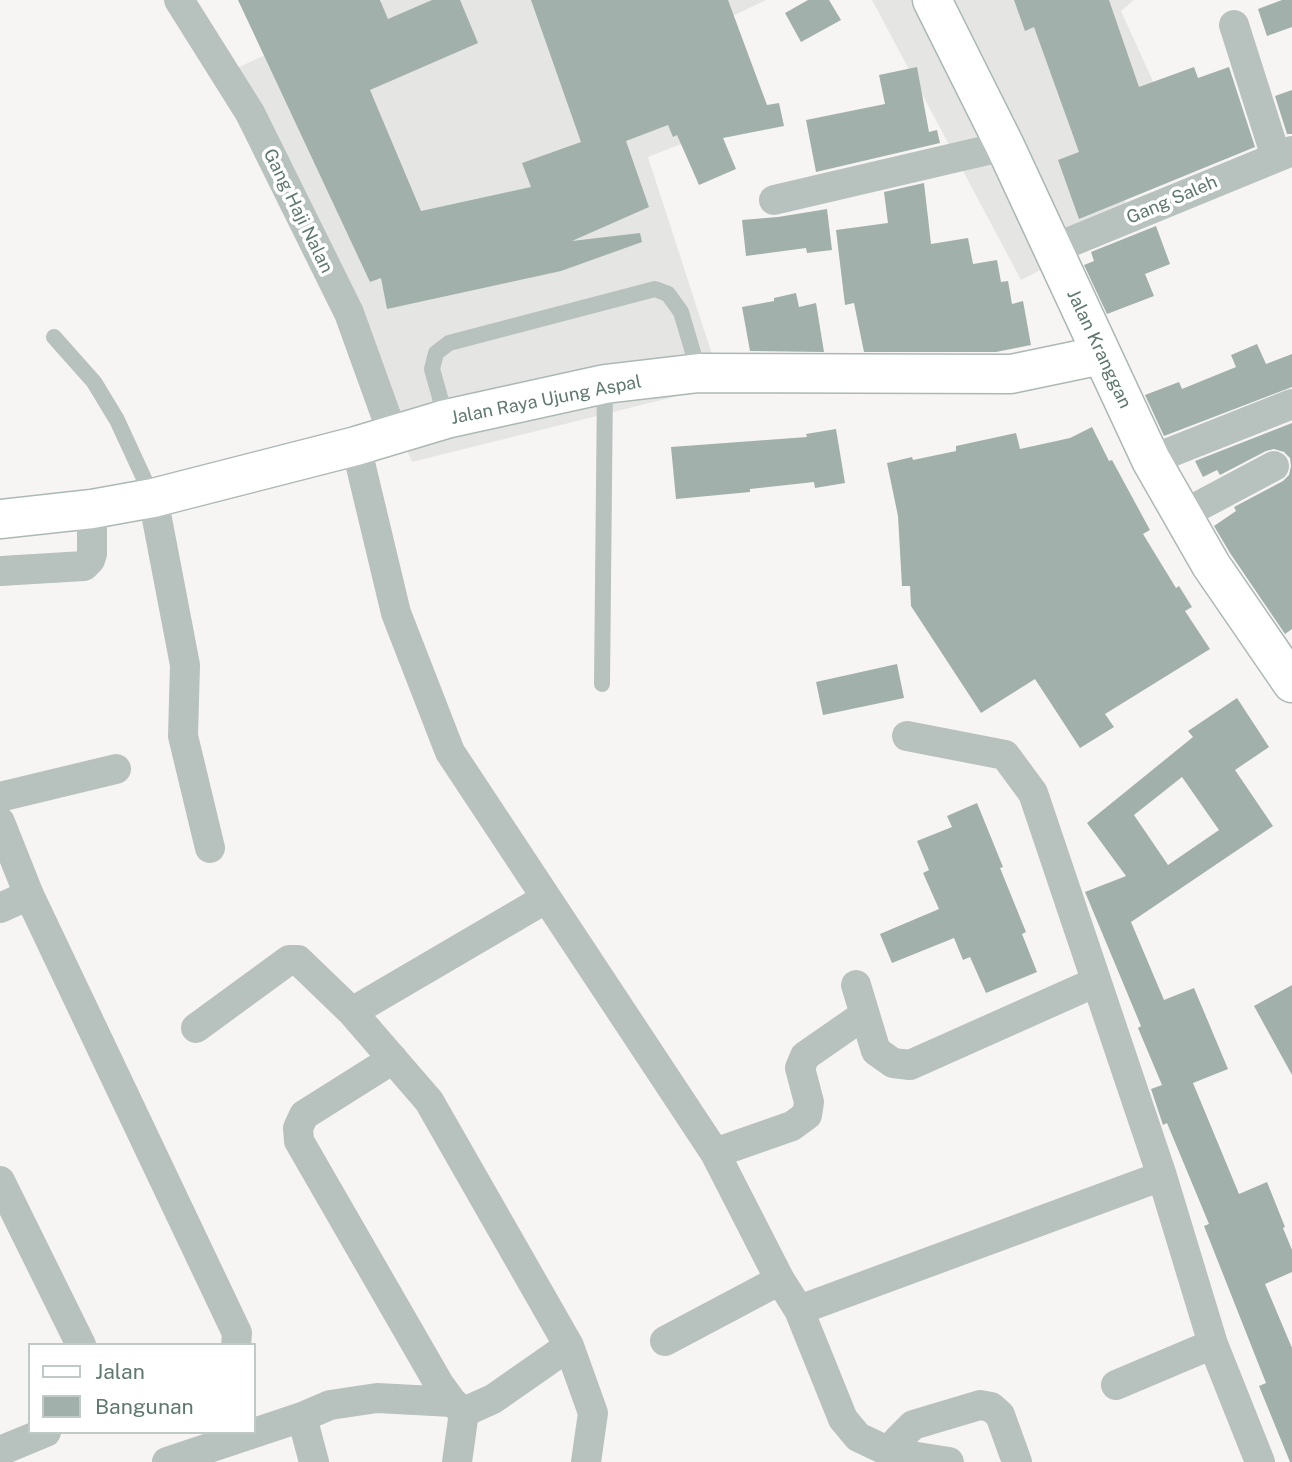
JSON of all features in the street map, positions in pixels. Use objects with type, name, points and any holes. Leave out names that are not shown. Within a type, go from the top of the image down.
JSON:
[{"type":"street","name":"Gang Haji Nalan","points":[[178,0],[250,113],[349,313],[393,435]]},
{"type":"street","name":"Jalan Kranggan","points":[[932,0],[1005,146],[1151,460],[1211,565],[1292,683]]},
{"type":"street","points":[[1234,25],[1284,154]]},
{"type":"street","points":[[774,200],[1005,146]]},
{"type":"street","name":"Gang Saleh","points":[[1053,250],[1284,154]]},
{"type":"street","name":"Jalan Raya Ujung Aspal","points":[[0,519],[92,509],[153,498],[356,446],[446,419],[605,384],[699,373],[1011,374],[1102,355]]},
{"type":"street","points":[[1151,460],[1292,404]]},
{"type":"street","points":[[356,446],[396,613],[450,751],[545,899],[715,1153],[780,1280],[800,1310],[843,1419],[858,1437],[892,1453],[949,1462]]},
{"type":"street","points":[[1182,516],[1274,466]]},
{"type":"street","points":[[153,498],[185,665],[183,736],[210,848]]},
{"type":"street","points":[[0,571],[84,566],[92,554],[92,509]]},
{"type":"street","points":[[907,736],[1005,755],[1032,793],[1162,1176],[1213,1344],[1261,1462]]},
{"type":"street","points":[[0,797],[116,769]]},
{"type":"street","points":[[0,822],[29,895],[237,1333],[236,1343]]},
{"type":"street","points":[[0,908],[29,895]]},
{"type":"street","points":[[352,1012],[545,899]]},
{"type":"street","points":[[196,1028],[289,960],[298,960],[352,1012],[429,1101],[569,1346],[593,1413],[586,1462]]},
{"type":"street","points":[[856,985],[876,1051],[893,1063],[910,1065],[1096,982]]},
{"type":"street","points":[[715,1153],[792,1126],[807,1115],[809,1102],[800,1068],[805,1056],[864,1015]]},
{"type":"street","points":[[393,1059],[304,1115],[298,1128],[299,1141],[439,1384],[458,1407],[457,1462]]},
{"type":"street","points":[[800,1310],[1162,1176]]},
{"type":"street","points":[[0,1181],[80,1343]]},
{"type":"street","points":[[665,1341],[780,1280]]},
{"type":"street","points":[[1116,1385],[1213,1344]]},
{"type":"street","points":[[256,1433],[330,1405],[377,1398],[458,1407],[493,1399],[569,1346]]},
{"type":"street","points":[[892,1453],[898,1440],[913,1425],[980,1405],[991,1407],[1000,1415],[1017,1462]]},
{"type":"street","points":[[302,1417],[314,1462]]},
{"type":"street","points":[[0,1451],[41,1434]]},
{"type":"street","points":[[179,1460],[253,1434]]},
{"type":"lane","points":[[446,419],[432,369],[436,353],[449,343],[655,289],[668,294],[681,312],[699,373]]},
{"type":"lane","points":[[54,337],[100,392],[117,420],[153,498]]},
{"type":"lane","points":[[602,684],[605,384]]},
{"type":"shaded area","points":[[383,0],[766,0],[695,34],[725,127],[648,157],[722,385],[412,462],[297,194],[224,74]]},
{"type":"shaded area","points":[[872,0],[1134,0],[1121,11],[1168,114],[1096,140],[1135,222],[1021,280]]},
{"type":"building","points":[[238,0],[380,0],[388,19],[432,0],[460,0],[478,43],[370,90],[421,211],[531,187],[522,163],[581,142],[531,0],[728,0],[767,105],[779,103],[784,126],[723,138],[736,169],[699,185],[677,135],[673,137],[668,125],[626,141],[649,207],[572,241],[640,233],[642,242],[561,271],[387,309],[381,278],[370,282]]},
{"type":"building","points":[[808,0],[829,0],[841,20],[801,42],[785,13]]},
{"type":"building","points":[[1014,0],[1109,0],[1139,87],[1194,67],[1198,78],[1229,67],[1255,147],[1079,219],[1058,160],[1079,152],[1034,27],[1025,31]]},
{"type":"building","points":[[1282,0],[1292,0],[1292,27],[1267,36],[1258,9]]},
{"type":"building","points":[[917,67],[929,132],[937,130],[940,143],[816,172],[806,120],[885,104],[879,75]]},
{"type":"building","points":[[1292,90],[1292,134],[1287,134],[1275,96]]},
{"type":"building","points":[[924,183],[931,244],[968,238],[973,264],[997,260],[1001,282],[1008,281],[1012,304],[1023,301],[1031,345],[996,352],[864,352],[854,303],[845,305],[836,230],[888,223],[884,192]]},
{"type":"building","points":[[827,209],[832,250],[807,253],[806,248],[746,256],[742,220]]},
{"type":"building","points":[[1156,226],[1170,264],[1145,274],[1154,296],[1107,314],[1084,265],[1094,261],[1091,252]]},
{"type":"building","points":[[796,293],[799,307],[816,303],[824,352],[750,351],[742,307],[774,301],[774,298]]},
{"type":"building","points":[[1257,344],[1266,364],[1292,354],[1292,387],[1164,436],[1145,395],[1179,382],[1182,389],[1236,367],[1231,355]]},
{"type":"building","points":[[1292,423],[1292,629],[1285,634],[1214,526],[1236,511],[1234,507],[1283,481],[1289,475],[1290,458],[1284,452],[1274,449],[1220,475],[1217,470],[1203,477],[1195,461]]},
{"type":"building","points":[[1092,427],[1150,530],[1143,534],[1176,588],[1179,586],[1192,607],[1185,611],[1210,649],[1105,714],[1114,727],[1080,748],[1035,679],[981,713],[911,606],[910,586],[902,586],[898,516],[887,463],[956,451],[956,446],[1016,433],[1020,449],[1070,438]]},
{"type":"building","points":[[836,429],[845,483],[815,488],[814,482],[750,489],[750,492],[676,499],[671,447],[807,437],[806,434]]},
{"type":"building","points":[[897,664],[904,698],[823,715],[816,682]]},
{"type":"building","points":[[1237,698],[1269,747],[1235,770],[1273,826],[1131,922],[1164,1000],[1194,988],[1228,1069],[1193,1083],[1239,1194],[1267,1182],[1292,1250],[1292,1272],[1265,1284],[1292,1348],[1292,1462],[1259,1386],[1266,1383],[1204,1226],[1209,1224],[1167,1123],[1163,1125],[1151,1089],[1162,1085],[1138,1028],[1141,1026],[1085,892],[1126,876],[1087,823],[1193,737],[1188,731]],"holes":[[[1182,777],[1219,830],[1168,865],[1134,815]]]},
{"type":"building","points":[[977,803],[1003,867],[1000,868],[1026,932],[1022,934],[1037,972],[986,993],[970,957],[963,960],[954,938],[892,963],[880,934],[939,909],[923,873],[929,870],[917,841],[952,827],[947,816]]},
{"type":"building","points":[[1292,985],[1292,1075],[1254,1006]]}]
